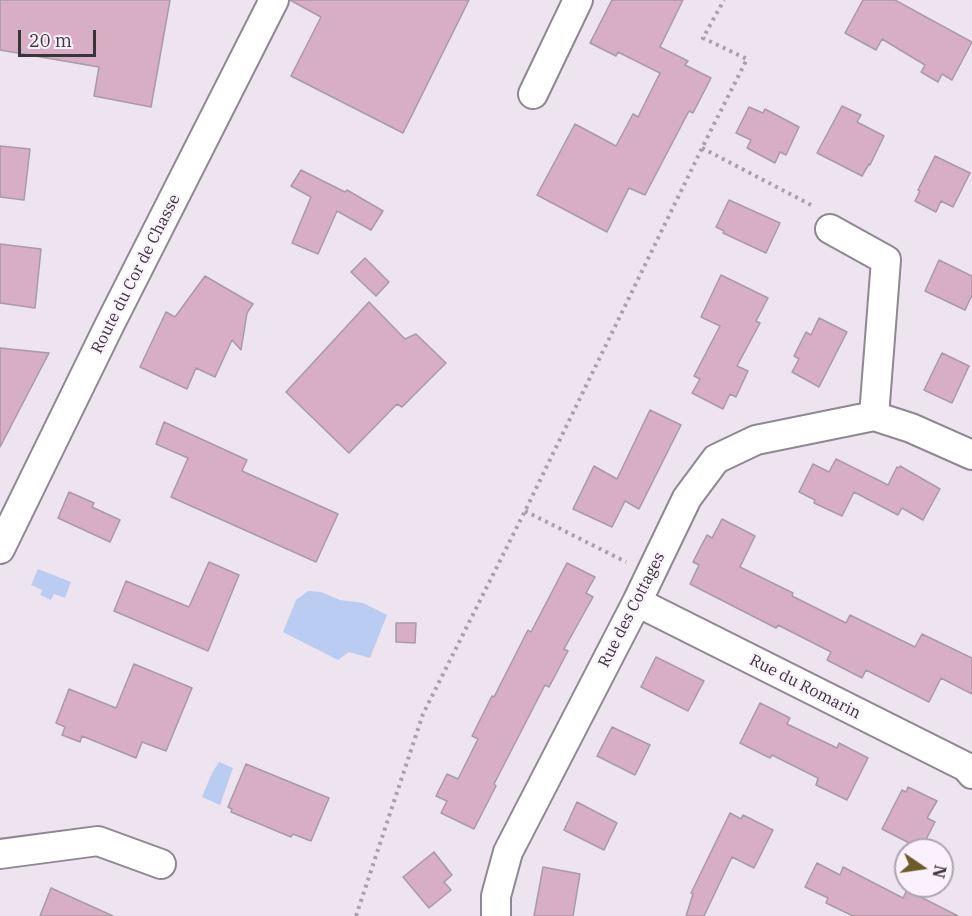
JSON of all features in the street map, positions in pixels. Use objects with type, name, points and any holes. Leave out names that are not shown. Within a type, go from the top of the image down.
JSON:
[{"type":"street","name":"Route du Cor de Chasse","points":[[0,549],[273,0]]},
{"type":"street","points":[[533,94],[578,0]]},
{"type":"street","points":[[830,229],[886,260],[874,416]]},
{"type":"street","name":"Rue des Cottages","points":[[496,916],[496,896],[507,852],[637,602],[687,498],[716,459],[756,440],[874,416],[911,428],[972,455]]},
{"type":"street","name":"Rue du Romarin","points":[[637,602],[966,767],[972,774]]},
{"type":"street","points":[[0,854],[98,841],[161,864]]},
{"type":"path","points":[[356,916],[423,714],[747,59],[704,38],[724,0]]},
{"type":"path","points":[[702,148],[820,210],[830,229]]},
{"type":"path","points":[[525,511],[650,574]]},
{"type":"water","points":[[38,569],[71,582],[65,598],[54,594],[51,600],[40,595],[42,590],[31,585]]},
{"type":"water","points":[[308,591],[321,592],[340,600],[363,603],[387,615],[370,658],[349,652],[338,660],[283,632],[296,600]]},
{"type":"water","points":[[219,762],[233,768],[220,805],[202,797]]},
{"type":"building","points":[[0,0],[170,0],[151,107],[94,96],[99,67],[0,50]]},
{"type":"building","points":[[290,0],[469,0],[403,133],[291,76],[321,17]]},
{"type":"building","points":[[612,0],[683,0],[660,47],[688,61],[685,65],[711,78],[693,113],[689,111],[645,195],[629,188],[607,232],[537,195],[575,124],[616,146],[633,114],[638,117],[660,73],[618,52],[616,56],[590,43]]},
{"type":"building","points":[[863,0],[895,0],[972,42],[952,80],[942,74],[938,82],[921,72],[925,65],[882,39],[876,50],[845,33]]},
{"type":"building","points":[[842,106],[861,115],[857,122],[884,136],[862,176],[817,153]]},
{"type":"building","points":[[749,107],[763,113],[765,109],[799,127],[786,155],[780,152],[775,163],[747,148],[751,140],[736,133]]},
{"type":"building","points":[[0,146],[30,149],[24,200],[0,197]]},
{"type":"building","points":[[935,156],[970,173],[953,207],[941,201],[936,212],[915,201]]},
{"type":"building","points":[[301,170],[345,192],[347,190],[383,211],[371,230],[337,211],[318,254],[292,243],[311,197],[291,186]]},
{"type":"building","points":[[729,200],[780,223],[766,253],[723,233],[724,231],[716,227]]},
{"type":"building","points":[[0,244],[41,249],[35,308],[0,303]]},
{"type":"building","points":[[365,258],[389,282],[376,296],[351,272]]},
{"type":"building","points":[[939,260],[972,276],[972,295],[965,310],[925,291]]},
{"type":"building","points":[[721,275],[768,298],[756,321],[760,323],[737,366],[748,371],[736,397],[730,394],[723,409],[692,393],[700,379],[694,376],[720,326],[701,317]]},
{"type":"building","points":[[205,276],[253,304],[247,313],[241,350],[232,340],[215,377],[196,368],[187,389],[140,367],[166,312],[175,317]]},
{"type":"building","points":[[369,302],[405,339],[416,334],[446,363],[402,407],[397,404],[349,453],[286,392]]},
{"type":"building","points":[[819,318],[847,332],[819,387],[792,372],[799,359],[794,356],[806,332],[811,335]]},
{"type":"building","points":[[0,348],[49,353],[0,447]]},
{"type":"building","points":[[942,353],[969,366],[952,403],[924,390]]},
{"type":"building","points":[[650,410],[681,425],[639,509],[625,501],[612,527],[573,509],[594,466],[617,479]]},
{"type":"building","points":[[164,422],[247,460],[242,471],[338,514],[316,562],[171,497],[188,458],[156,444]]},
{"type":"building","points":[[836,459],[888,485],[897,467],[900,466],[940,489],[923,520],[902,508],[898,515],[854,492],[842,516],[814,503],[815,500],[799,492],[813,464],[829,472]]},
{"type":"building","points":[[69,492],[94,503],[92,507],[120,520],[110,542],[58,518]]},
{"type":"building","points":[[722,519],[755,536],[740,567],[793,593],[792,596],[846,623],[850,615],[915,647],[922,634],[972,658],[972,694],[941,678],[929,702],[866,670],[862,678],[827,660],[831,652],[778,625],[776,628],[690,584],[699,565],[693,562],[707,535],[712,538]]},
{"type":"building","points":[[209,562],[239,575],[208,651],[114,611],[126,581],[189,607]]},
{"type":"building","points":[[567,563],[595,577],[586,593],[593,597],[564,649],[568,651],[549,687],[545,685],[494,784],[496,786],[474,829],[441,813],[447,801],[436,796],[447,774],[458,779],[478,739],[472,736],[492,696],[494,697],[528,630],[531,632]]},
{"type":"building","points":[[396,623],[416,623],[415,643],[396,642]]},
{"type":"building","points":[[656,657],[704,681],[688,711],[641,687]]},
{"type":"building","points":[[134,664],[192,688],[166,751],[142,742],[136,758],[82,736],[80,742],[62,735],[65,727],[56,723],[69,689],[116,708]]},
{"type":"building","points":[[760,703],[790,718],[787,724],[837,748],[839,743],[868,758],[847,800],[816,785],[818,778],[772,755],[770,758],[740,743]]},
{"type":"building","points":[[612,727],[650,745],[635,775],[597,756]]},
{"type":"building","points":[[246,764],[329,798],[311,841],[293,834],[291,837],[231,812],[232,809],[228,807]]},
{"type":"building","points":[[908,787],[937,801],[927,818],[935,822],[927,838],[900,838],[882,829],[902,790],[906,792]]},
{"type":"building","points":[[577,802],[617,823],[604,850],[564,830]]},
{"type":"building","points":[[730,813],[741,819],[743,815],[773,830],[754,868],[732,857],[704,916],[686,916],[693,894],[691,893]]},
{"type":"building","points":[[434,852],[452,875],[444,882],[451,890],[429,908],[403,877]]},
{"type":"building","points":[[817,863],[840,875],[843,867],[894,893],[894,898],[923,898],[958,916],[853,916],[826,903],[828,898],[805,887]]},
{"type":"building","points":[[543,867],[580,874],[573,916],[534,916]]},
{"type":"building","points":[[51,888],[113,916],[40,916]]}]
